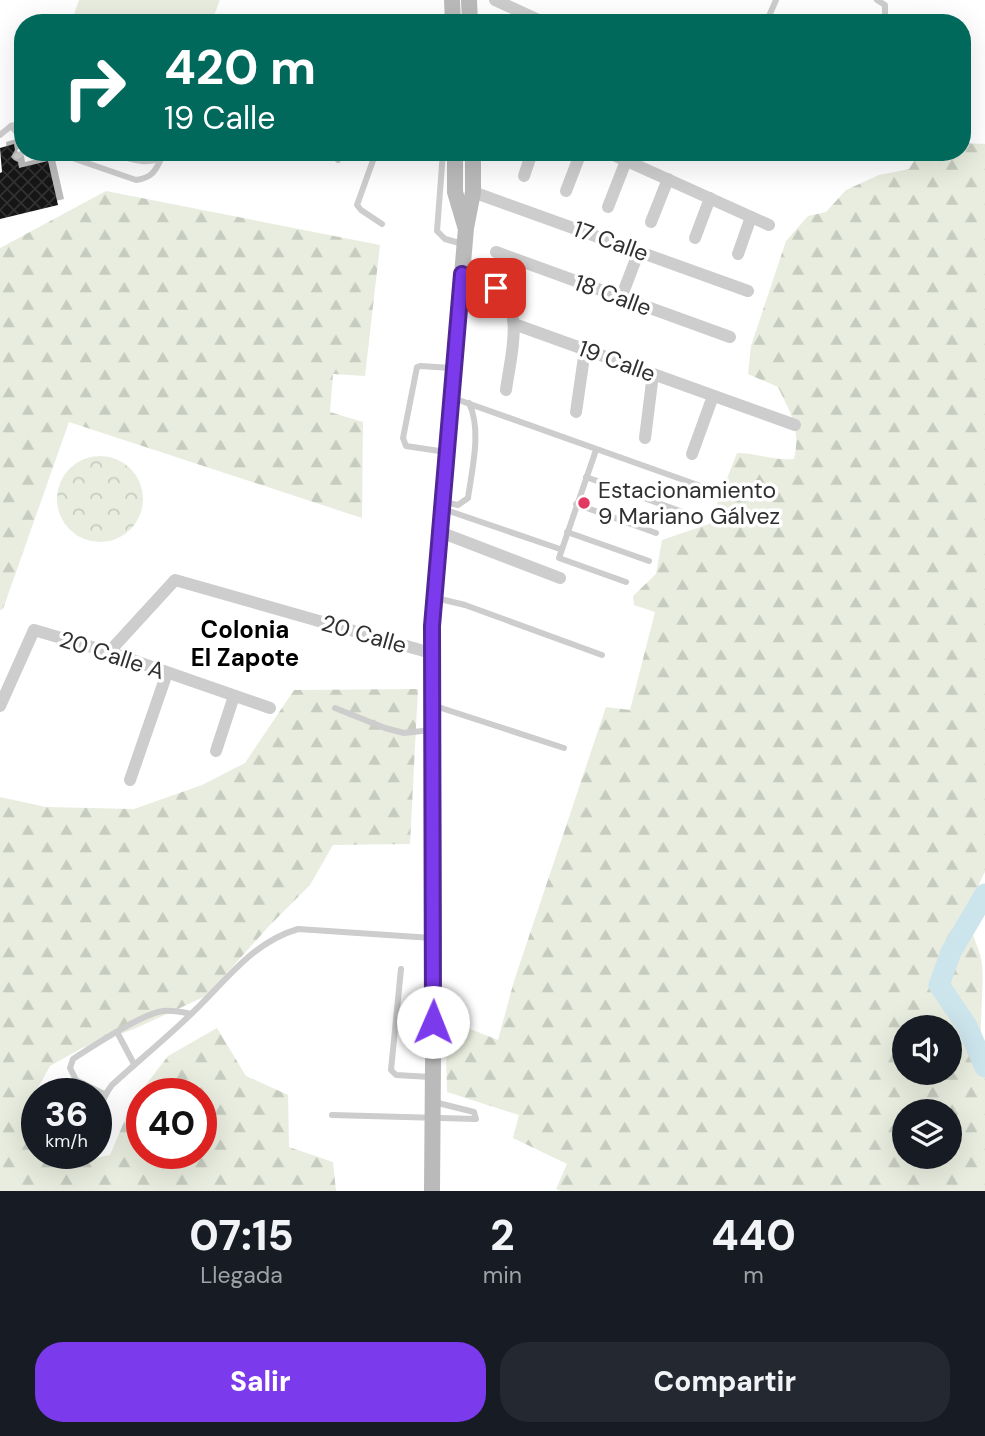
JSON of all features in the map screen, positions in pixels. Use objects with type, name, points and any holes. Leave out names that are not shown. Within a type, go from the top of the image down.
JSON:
[{"type":"street","points":[[495,0],[525,14]]},
{"type":"street","points":[[456,161],[455,192],[465,236]]},
{"type":"street","points":[[432,1191],[434,938],[431,653],[465,236],[474,192],[473,161]]},
{"type":"street","points":[[524,176],[529,161]]},
{"type":"street","points":[[566,191],[578,161]]},
{"type":"street","points":[[608,206],[626,161],[769,225]]},
{"type":"street","points":[[651,222],[668,180]]},
{"type":"street","name":"17 Calle","points":[[474,192],[748,291]]},
{"type":"street","points":[[695,238],[710,198]]},
{"type":"street","points":[[738,254],[751,217]]},
{"type":"street","points":[[621,298],[639,251]]},
{"type":"street","name":"18 Calle","points":[[496,252],[730,337]]},
{"type":"street","points":[[462,274],[484,281],[500,292],[513,313],[506,390]]},
{"type":"street","name":"19 Calle","points":[[514,324],[794,425]]},
{"type":"street","points":[[576,412],[585,350]]},
{"type":"street","points":[[645,438],[653,374]]},
{"type":"street","points":[[692,454],[713,396]]},
{"type":"street","points":[[440,532],[560,578]]},
{"type":"street","name":"20 Calle","points":[[108,652],[175,580],[431,653]]},
{"type":"street","name":"20 Calle A","points":[[0,706],[34,630],[108,652],[270,709]]},
{"type":"street","points":[[130,780],[167,673]]},
{"type":"street","points":[[216,751],[234,696]]},
{"type":"lane","points":[[877,0],[886,5],[886,14]]},
{"type":"lane","points":[[0,135],[14,125]]},
{"type":"lane","points":[[11,126],[14,129]]},
{"type":"lane","points":[[81,161],[136,180],[147,178],[155,172],[160,161]]},
{"type":"lane","points":[[372,161],[357,200],[361,210],[382,224]]},
{"type":"lane","points":[[442,161],[437,231],[445,239],[465,236]]},
{"type":"lane","points":[[447,452],[406,446],[403,438],[417,367],[454,368]]},
{"type":"lane","points":[[452,398],[709,489]]},
{"type":"lane","points":[[442,505],[458,505],[468,498],[474,437],[474,413],[469,402]]},
{"type":"lane","points":[[596,450],[560,550],[560,559],[626,582]]},
{"type":"lane","points":[[586,477],[691,515]]},
{"type":"lane","points":[[576,504],[656,533]]},
{"type":"lane","points":[[442,505],[560,550]]},
{"type":"lane","points":[[566,532],[649,561]]},
{"type":"lane","points":[[434,597],[465,605],[601,655]]},
{"type":"lane","points":[[433,706],[564,748]]},
{"type":"lane","points":[[335,708],[384,728],[404,733],[433,730]]},
{"type":"lane","points":[[112,1086],[191,1014],[229,973],[258,948],[279,935],[298,929],[434,938]]},
{"type":"lane","points":[[401,969],[391,1070],[396,1074],[432,1077]]},
{"type":"lane","points":[[75,1078],[70,1069],[73,1059],[117,1032],[160,1011],[191,1014]]},
{"type":"lane","points":[[117,1032],[134,1064]]},
{"type":"lane","points":[[332,1115],[432,1110],[474,1112],[477,1115],[473,1120],[432,1110]]},
{"type":"green space","points":[[79,0],[220,0],[215,14],[74,14]]},
{"type":"green space","points":[[971,143],[985,144],[985,872],[974,900],[971,924],[983,976],[981,1041],[985,1061],[985,1191],[561,1191],[556,1189],[567,1164],[513,1138],[519,1115],[447,1092],[445,1019],[498,1040],[514,981],[606,707],[630,710],[655,612],[634,605],[633,596],[656,574],[662,540],[709,524],[737,453],[794,459],[795,430],[791,413],[778,387],[748,374],[751,346],[786,241],[808,216],[826,212],[846,190],[879,175],[909,169],[914,161],[971,161]]},
{"type":"green space","points":[[106,191],[380,245],[365,376],[333,374],[330,412],[363,422],[362,518],[69,422],[3,609],[0,610],[0,248]]},
{"type":"green space","points":[[100,456],[116,460],[130,469],[139,483],[143,499],[139,515],[130,529],[116,538],[100,542],[84,538],[70,529],[61,515],[57,499],[61,483],[70,469],[84,460]]},
{"type":"green space","points":[[418,689],[410,844],[333,845],[310,885],[206,996],[134,1029],[82,1048],[50,1066],[43,1078],[21,1078],[21,1169],[112,1169],[112,1150],[126,1117],[126,1169],[217,1169],[217,1078],[151,1078],[168,1056],[217,1028],[246,1076],[288,1095],[289,1147],[333,1162],[336,1191],[0,1191],[0,797],[46,807],[134,809],[202,785],[245,763],[294,690]]},
{"type":"building","points":[[14,144],[11,157],[18,162],[19,168],[48,161],[58,205],[0,219],[0,148]]},
{"type":"waterway","points":[[985,894],[951,952],[939,985],[967,1026],[985,1067]]},
{"type":"place","name":"Estacionamiento 9 Mariano Gálvez","points":[[584,503]]},
{"type":"district","name":"Colonia El Zapote","points":[[245,643]]},
{"type":"route","points":[[433,1022],[432,626],[462,274],[496,288]]}]
